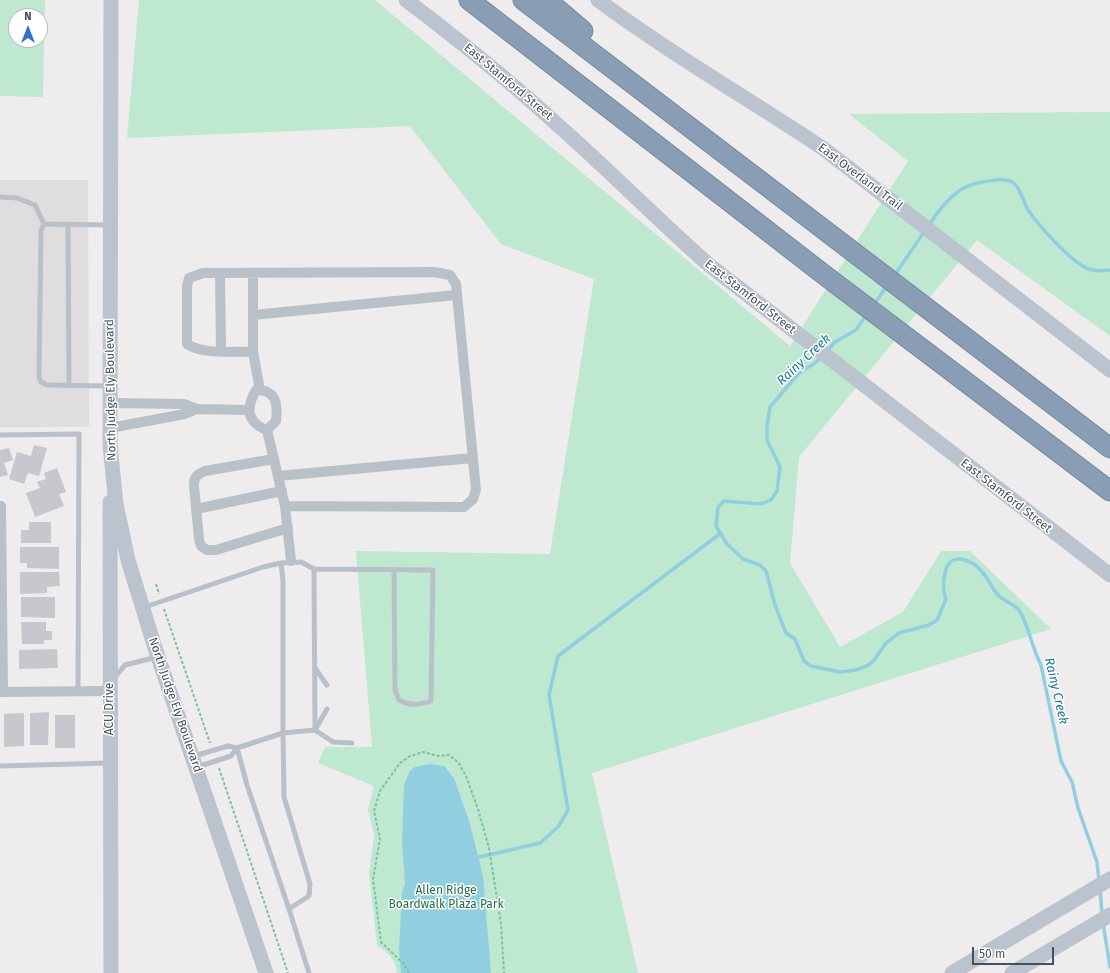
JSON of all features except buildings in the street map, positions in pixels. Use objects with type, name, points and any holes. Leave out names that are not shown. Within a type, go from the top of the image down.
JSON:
[{"type":"highway","points":[[469,0],[827,277],[1110,492]]},
{"type":"highway","points":[[523,0],[1110,448]]},
{"type":"highway","points":[[547,0],[606,51],[615,71]]},
{"type":"main road","name":"North Judge Ely Boulevard","points":[[111,0],[110,445],[116,504],[128,560],[158,656],[266,973]]},
{"type":"main road","name":"East Stamford Street","points":[[406,0],[496,72],[560,126],[670,231],[709,265],[1110,575]]},
{"type":"main road","name":"East Overland Trail","points":[[598,0],[663,47],[775,116],[824,149],[1110,370]]},
{"type":"main road","name":"ACU Drive","points":[[110,445],[111,973]]},
{"type":"main road","points":[[952,973],[1110,879]]},
{"type":"main road","points":[[1012,973],[1110,915]]},
{"type":"street","points":[[253,352],[194,348],[187,344],[187,286],[189,278],[197,274],[220,273],[434,272],[450,275],[456,284],[476,490],[473,499],[464,507],[285,506]]},
{"type":"street","points":[[220,273],[221,351]]},
{"type":"street","points":[[253,273],[253,352],[260,390]]},
{"type":"street","points":[[253,315],[456,295]]},
{"type":"street","points":[[267,430],[276,421],[276,403],[273,395],[265,390],[256,390],[250,400],[249,410],[252,421],[267,430],[285,506],[291,561]]},
{"type":"street","points":[[110,403],[184,404],[197,409],[249,410]]},
{"type":"street","points":[[110,428],[185,414],[197,409]]},
{"type":"street","points":[[278,476],[473,458]]},
{"type":"street","points":[[274,459],[205,471],[198,474],[194,478],[199,539],[201,546],[207,550],[216,550],[288,528]]},
{"type":"street","points":[[196,509],[282,491]]},
{"type":"street","points":[[1,506],[1,692],[110,691]]},
{"type":"lane","points":[[0,197],[17,198],[35,205],[44,224]]},
{"type":"lane","points":[[44,224],[111,225]]},
{"type":"lane","points":[[44,224],[41,230],[39,377],[41,382],[47,385],[110,386]]},
{"type":"lane","points":[[68,224],[69,385]]},
{"type":"lane","points":[[0,435],[79,434],[78,691]]},
{"type":"lane","points":[[143,607],[263,567],[291,561],[301,562],[314,569],[433,570],[431,701],[423,704],[408,705],[399,700],[395,690],[394,570]]},
{"type":"lane","points":[[281,563],[283,589],[284,797],[310,884],[308,896],[289,909]]},
{"type":"lane","points":[[314,569],[315,730]]},
{"type":"lane","points":[[110,691],[117,673],[126,665],[158,656]]},
{"type":"lane","points":[[315,668],[327,685]]},
{"type":"lane","points":[[315,730],[327,709]]},
{"type":"lane","points":[[194,762],[228,746],[237,748],[283,733],[315,730],[332,742],[352,743]]},
{"type":"lane","points":[[194,762],[231,756],[237,748]]},
{"type":"lane","points":[[237,748],[246,785],[289,909],[309,973]]},
{"type":"lane","points":[[0,766],[110,763]]},
{"type":"path","points":[[156,584],[159,594]]},
{"type":"path","points":[[164,609],[211,746]]},
{"type":"path","points":[[409,973],[404,964],[381,942],[373,879],[380,839],[374,813],[380,791],[400,762],[415,754],[423,752],[439,756],[449,755],[458,762],[466,776],[490,848],[501,924],[504,973]]},
{"type":"path","points":[[218,766],[288,973]]},
{"type":"shaded area","points":[[0,180],[88,180],[89,427],[0,427]]},
{"type":"green space","points":[[0,0],[45,0],[45,8],[8,8],[8,48],[44,48],[43,97],[0,96]]},
{"type":"green space","name":"Allen Ridge Boardwalk Plaza Park","points":[[139,0],[375,0],[790,346],[908,161],[849,114],[1110,112],[1110,336],[977,240],[799,457],[790,563],[840,647],[903,612],[941,551],[970,551],[1051,629],[592,773],[638,973],[397,973],[395,964],[391,957],[377,945],[369,873],[374,835],[368,810],[374,786],[318,763],[325,747],[372,747],[356,551],[550,554],[594,279],[501,244],[410,126],[127,138]]},
{"type":"water","points":[[429,764],[444,766],[454,778],[470,824],[483,876],[491,973],[401,973],[399,949],[402,892],[405,884],[402,843],[404,785],[410,771],[415,767]]},
{"type":"waterway","name":"Rainy Creek","points":[[929,225],[946,202],[963,188],[976,183],[993,180],[1007,180],[1018,187],[1028,210],[1056,243],[1074,260],[1089,269],[1100,271],[1110,270]]},
{"type":"waterway","name":"Rainy Creek","points":[[894,276],[924,232]]},
{"type":"waterway","name":"Rainy Creek","points":[[873,306],[888,284]]},
{"type":"waterway","name":"Rainy Creek","points":[[827,351],[835,342],[856,330],[867,314]]},
{"type":"waterway","name":"Rainy Creek","points":[[821,357],[815,363],[799,373],[770,407],[767,440],[780,467],[777,491],[771,500],[761,504],[724,501],[718,507],[716,526],[727,544],[743,559],[760,565],[766,571],[775,605],[786,633],[795,639],[804,661],[811,666],[840,672],[856,670],[869,665],[886,643],[899,633],[929,625],[937,620],[946,599],[943,588],[946,569],[949,563],[959,559],[975,565],[999,596],[1019,610],[1025,622],[1041,665],[1061,761],[1072,782],[1078,808],[1097,862],[1099,881]]},
{"type":"waterway","points":[[475,858],[540,843],[558,827],[568,810],[549,695],[558,656],[721,533]]},
{"type":"waterway","name":"Rainy Creek","points":[[1100,889],[1102,915]]},
{"type":"waterway","name":"Rainy Creek","points":[[1103,923],[1110,967]]}]
